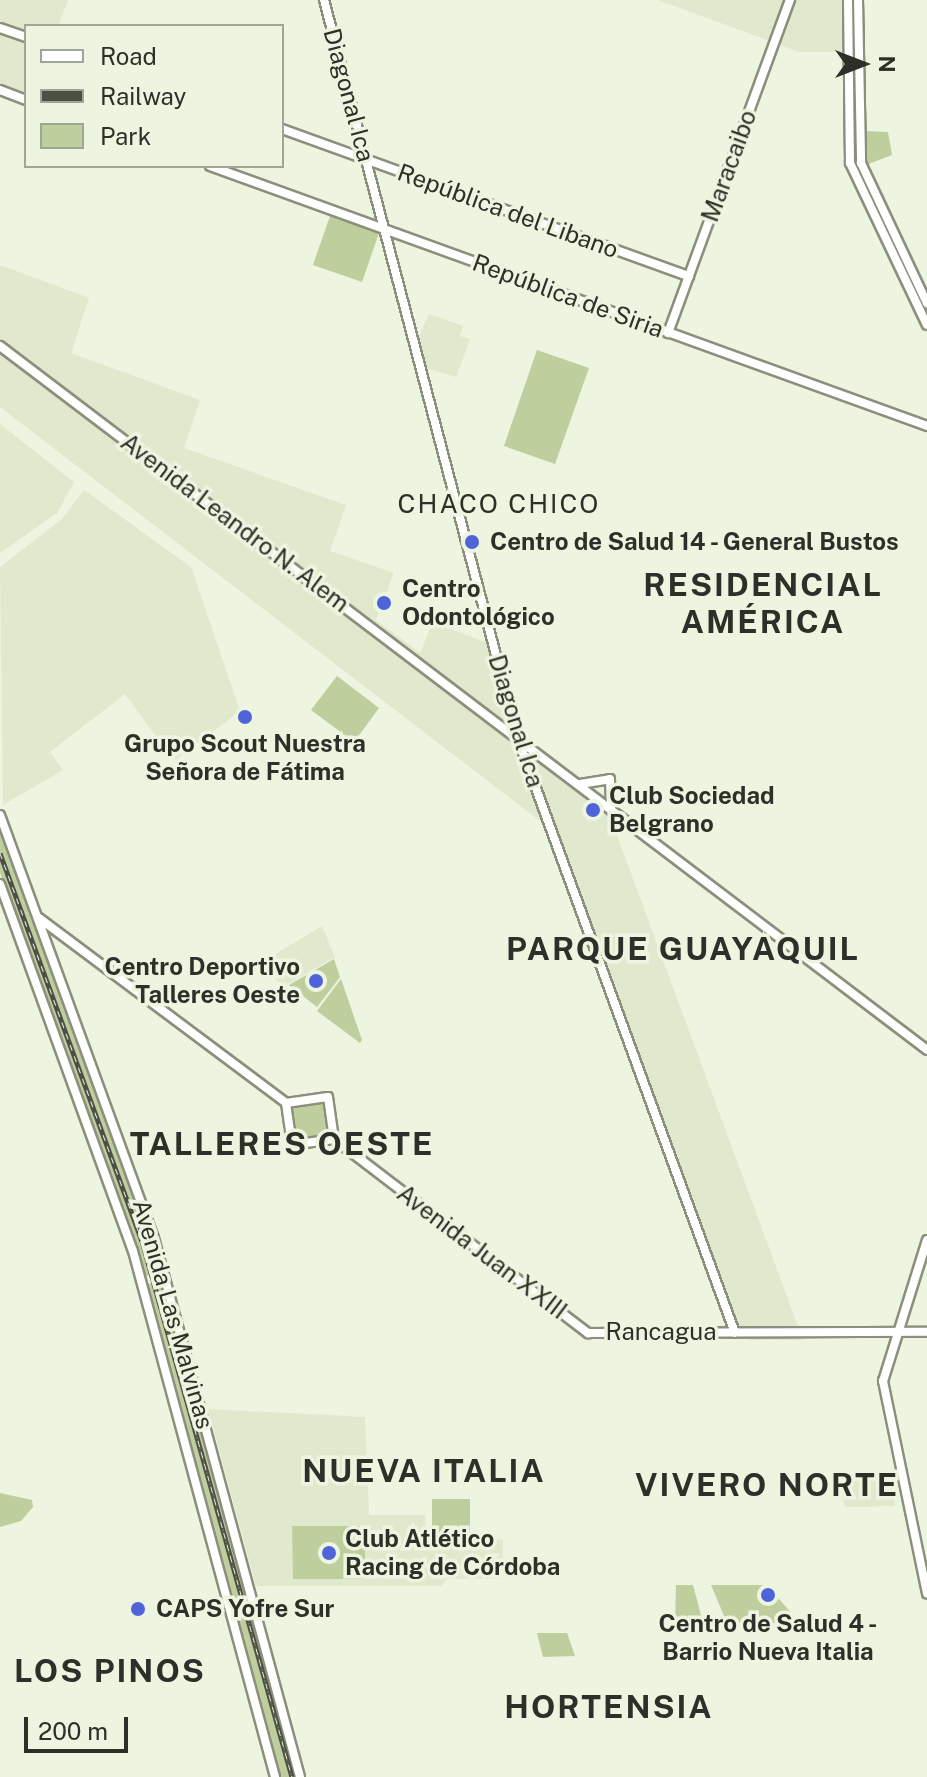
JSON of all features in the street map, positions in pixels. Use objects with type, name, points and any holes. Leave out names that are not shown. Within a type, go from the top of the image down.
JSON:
[{"type":"main road","name":"Diagonal Ica","points":[[324,0],[518,739],[735,1333]]},
{"type":"main road","name":"Maracaibo","points":[[668,333],[790,0]]},
{"type":"main road","points":[[848,0],[850,163],[927,325]]},
{"type":"main road","points":[[858,0],[861,163],[927,303]]},
{"type":"main road","points":[[0,28],[24,36]]},
{"type":"main road","points":[[0,90],[24,99]]},
{"type":"main road","name":"República del Libano","points":[[284,130],[689,276]]},
{"type":"main road","name":"República de Siria","points":[[216,168],[927,426]]},
{"type":"main road","name":"Avenida Leandro N. Alem","points":[[0,346],[927,1050]]},
{"type":"main road","points":[[578,784],[610,779],[611,810]]},
{"type":"main road","name":"Avenida Las Malvinas","points":[[0,815],[154,1238],[300,1777]]},
{"type":"main road","points":[[0,884],[133,1251],[275,1777]]},
{"type":"main road","points":[[39,918],[286,1103],[328,1097],[334,1139],[292,1145],[286,1103]]},
{"type":"main road","name":"Avenida Juan XXIII","points":[[334,1139],[588,1333]]},
{"type":"main road","points":[[927,1240],[897,1332],[884,1386],[927,1594]]},
{"type":"main road","name":"Rancagua","points":[[588,1333],[927,1332]]},
{"type":"shaded area","points":[[0,0],[68,0],[59,24],[24,24],[24,104],[0,95]]},
{"type":"shaded area","points":[[658,0],[842,0],[842,52],[799,52]]},
{"type":"shaded area","points":[[0,265],[89,298],[71,353],[200,400],[184,448],[346,505],[330,551],[394,573],[376,620],[420,653],[433,622],[487,643],[514,736],[608,811],[803,1340],[748,1340],[739,1333],[557,834],[0,407]]},
{"type":"shaded area","points":[[429,314],[463,326],[460,336],[470,339],[456,377],[426,368],[418,338]]},
{"type":"shaded area","points":[[0,424],[74,482],[57,513],[0,553]]},
{"type":"shaded area","points":[[84,490],[191,567],[240,711],[174,761],[125,694],[50,752],[63,770],[3,805],[0,567],[62,519]]},
{"type":"shaded area","points":[[322,926],[335,957],[284,986],[257,965]]},
{"type":"shaded area","points":[[208,1409],[365,1417],[369,1515],[425,1515],[426,1546],[475,1543],[475,1536],[503,1540],[502,1579],[447,1579],[442,1586],[256,1586]]},
{"type":"shaded area","points":[[837,1476],[877,1476],[877,1488],[893,1488],[895,1506],[845,1507]]},
{"type":"green space","points":[[864,131],[888,132],[892,155],[866,165]]},
{"type":"green space","points":[[330,216],[379,233],[362,282],[313,265]]},
{"type":"green space","points":[[537,350],[589,368],[555,464],[504,446]]},
{"type":"green space","points":[[337,676],[379,708],[354,742],[311,710]]},
{"type":"green space","points":[[0,825],[148,1231],[160,1275],[143,1276],[0,873]]},
{"type":"green space","name":"Centro Deportivo Talleres Oeste","points":[[334,959],[340,977],[317,1007],[289,985]]},
{"type":"green space","points":[[341,979],[362,1040],[360,1043],[317,1011]]},
{"type":"green space","points":[[326,1101],[330,1136],[295,1141],[290,1106]]},
{"type":"green space","points":[[160,1280],[249,1597],[234,1603],[146,1285]]},
{"type":"green space","points":[[0,1493],[32,1500],[33,1507],[21,1521],[0,1527]]},
{"type":"green space","points":[[432,1499],[470,1499],[470,1537],[432,1538]]},
{"type":"green space","name":"Club Atlético Racing de Córdoba","points":[[292,1526],[365,1526],[365,1579],[293,1579]]},
{"type":"green space","points":[[676,1585],[693,1585],[703,1623],[675,1623]]},
{"type":"green space","points":[[711,1585],[767,1585],[800,1623],[727,1623]]},
{"type":"green space","points":[[251,1606],[298,1777],[278,1777],[233,1611]]},
{"type":"green space","points":[[537,1633],[567,1633],[575,1656],[543,1657]]},
{"type":"railway","points":[[0,853],[143,1244],[292,1777]]},
{"type":"place","name":"Centro de Salud 14 - General Bustos","points":[[472,542]]},
{"type":"place","name":"Centro Odontológico","points":[[384,603]]},
{"type":"place","name":"Grupo Scout Nuestra Señora de Fátima","points":[[245,717]]},
{"type":"place","name":"Club Sociedad Belgrano","points":[[593,810]]},
{"type":"place","name":"Centro Deportivo Talleres Oeste","points":[[316,981]]},
{"type":"place","name":"Club Atlético Racing de Córdoba","points":[[329,1553]]},
{"type":"place","name":"Centro de Salud 4 - Barrio Nueva Italia","points":[[768,1595]]},
{"type":"place","name":"CAPS Yofre Sur","points":[[138,1609]]},
{"type":"district","name":"CHACO CHICO","points":[[499,504]]},
{"type":"district","name":"RESIDENCIAL AMÉRICA","points":[[763,604]]},
{"type":"district","name":"PARQUE GUAYAQUIL","points":[[683,949]]},
{"type":"district","name":"TALLERES OESTE","points":[[282,1144]]},
{"type":"district","name":"NUEVA ITALIA","points":[[424,1471]]},
{"type":"district","name":"VIVERO NORTE","points":[[767,1485]]},
{"type":"district","name":"LOS PINOS","points":[[110,1671]]},
{"type":"district","name":"HORTENSIA","points":[[609,1707]]}]
